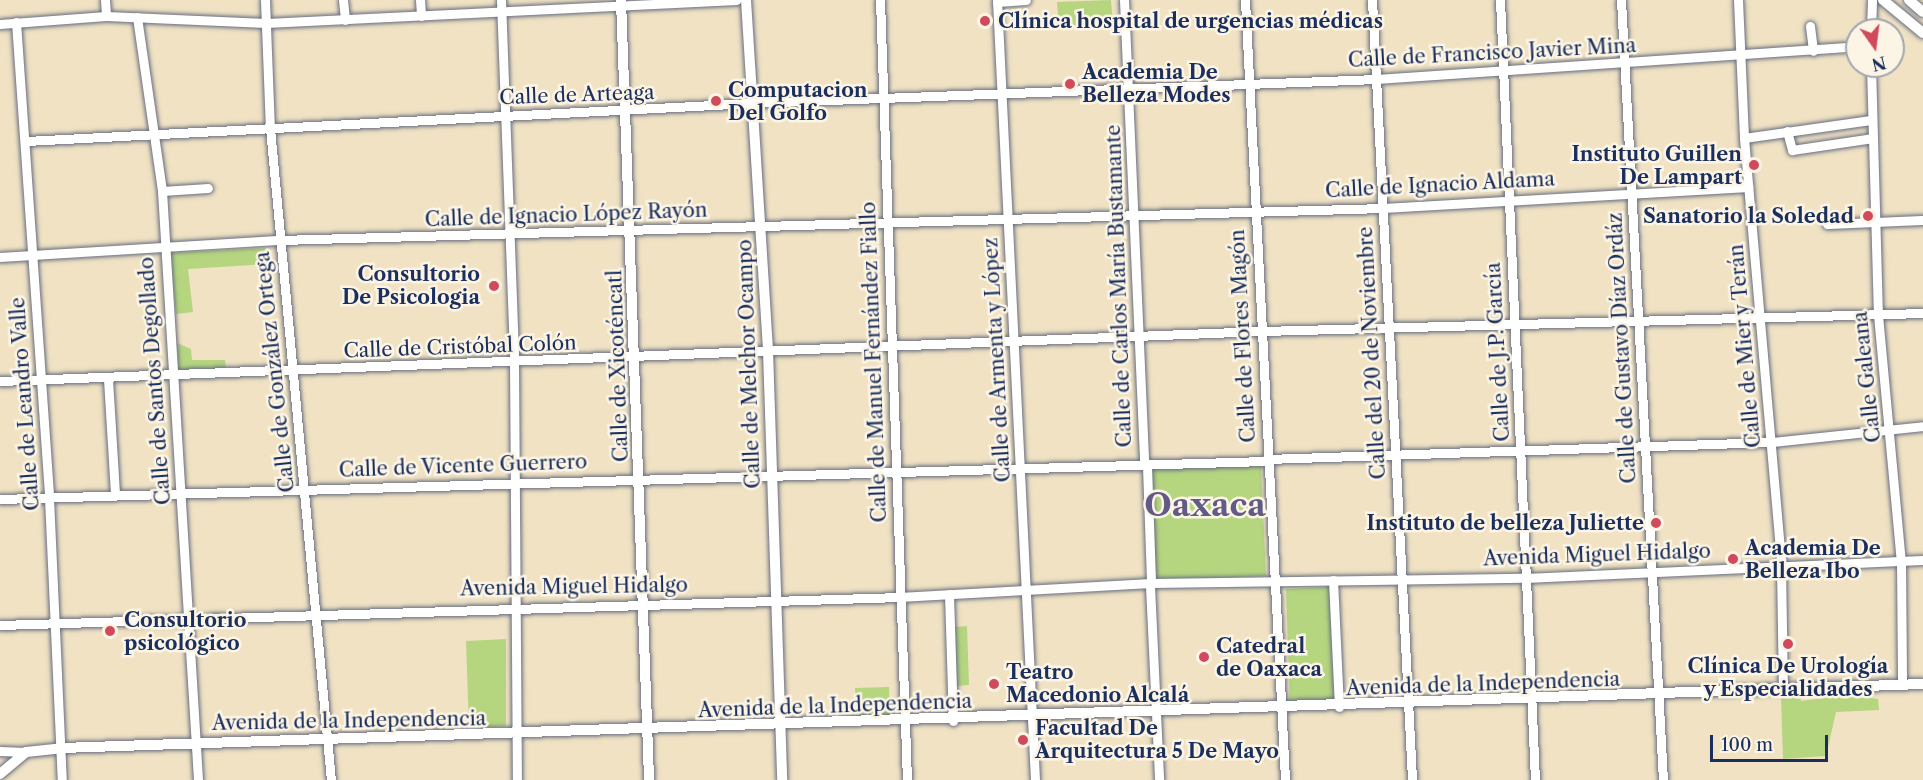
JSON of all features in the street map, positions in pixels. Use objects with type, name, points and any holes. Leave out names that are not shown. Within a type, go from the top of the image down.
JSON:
[{"type":"main road","name":"Calle de Melchor Ocampo","points":[[746,0],[762,226],[768,351],[774,600],[782,780]]},
{"type":"main road","points":[[1883,0],[1923,33]]},
{"type":"main road","points":[[1909,0],[1923,12]]},
{"type":"main road","name":"Calle de Xicoténcatl","points":[[621,4],[624,113],[632,232],[648,780]]},
{"type":"main road","name":"Avenida de la Independencia","points":[[26,752],[62,748],[195,743],[515,735],[1532,701],[1923,684]]},
{"type":"main road","points":[[0,774],[26,752]]},
{"type":"street","points":[[105,0],[106,16]]},
{"type":"street","name":"Calle de González Ortega","points":[[265,0],[270,128],[331,780]]},
{"type":"street","points":[[343,0],[345,20]]},
{"type":"street","points":[[420,0],[421,16]]},
{"type":"street","points":[[501,0],[507,235],[514,362],[512,606],[517,780]]},
{"type":"street","points":[[563,0],[563,11]]},
{"type":"street","points":[[0,24],[106,16],[266,23],[563,11],[621,4],[736,0]]},
{"type":"street","name":"Calle de Manuel Fernández Fiallo","points":[[880,0],[907,780]]},
{"type":"street","points":[[997,1],[1026,0]]},
{"type":"street","name":"Calle de Carlos María Bustamante","points":[[1124,0],[1159,780]]},
{"type":"street","name":"Calle de Flores Magón","points":[[1245,0],[1263,332],[1272,581],[1285,780]]},
{"type":"street","name":"Calle del 20 de Noviembre","points":[[1372,0],[1412,780]]},
{"type":"street","name":"Calle de J.P. García","points":[[1500,0],[1505,72],[1513,326],[1522,449],[1524,578],[1535,780]]},
{"type":"street","name":"Calle de Gustavo Díaz Ordáz","points":[[1621,0],[1663,780]]},
{"type":"street","name":"Calle de Mier y Terán","points":[[1738,0],[1744,138],[1762,320],[1781,565],[1783,690]]},
{"type":"street","points":[[1871,18],[1872,0]]},
{"type":"street","name":"Calle de Armenta y López","points":[[997,1],[1016,343],[1035,780]]},
{"type":"street","name":"Calle de Santos Degollado","points":[[137,17],[157,134],[162,191],[198,780]]},
{"type":"street","name":"Calle de Leandro Valle","points":[[16,22],[34,256],[57,624],[62,780]]},
{"type":"street","points":[[1810,26],[1813,51]]},
{"type":"street","name":"Calle de Francisco Javier Mina","points":[[1129,91],[1740,58],[1845,47]]},
{"type":"street","name":"Calle Galeana","points":[[1871,78],[1878,315],[1892,434],[1901,561],[1902,685]]},
{"type":"street","name":"Calle de Arteaga","points":[[26,141],[503,116],[624,113],[752,103],[1129,91]]},
{"type":"street","points":[[1744,138],[1871,120]]},
{"type":"street","points":[[1787,131],[1792,150],[1873,138]]},
{"type":"street","name":"Calle de Ignacio Aldama","points":[[1134,217],[1383,208],[1748,187]]},
{"type":"street","points":[[162,191],[208,188]]},
{"type":"street","name":"Calle de Ignacio López Rayón","points":[[0,257],[280,240],[632,232],[888,219],[1134,217]]},
{"type":"street","points":[[1827,224],[1923,220]]},
{"type":"street","name":"Calle de Cristóbal Colón","points":[[0,381],[294,372],[891,346],[1138,339],[1263,332],[1762,320],[1923,313]]},
{"type":"street","points":[[108,379],[115,495]]},
{"type":"street","name":"Calle de Vicente Guerrero","points":[[0,499],[304,488],[896,472],[1021,466],[1145,465],[1396,453],[1646,447],[1892,434],[1923,426]]},
{"type":"street","name":"Avenida Miguel Hidalgo","points":[[0,625],[316,612],[899,597],[1272,581],[1524,578],[1923,560]]},
{"type":"street","points":[[1333,580],[1339,706]]},
{"type":"street","points":[[949,594],[953,720]]},
{"type":"street","name":"Avenida de la Independencia","points":[[0,751],[26,752]]},
{"type":"green space","points":[[1111,0],[1113,24],[1059,28],[1057,2]]},
{"type":"green space","points":[[267,248],[268,264],[188,269],[193,312],[176,314],[170,253]]},
{"type":"green space","points":[[177,343],[191,349],[192,360],[225,360],[226,369],[178,371]]},
{"type":"green space","points":[[1261,464],[1266,576],[1154,580],[1149,469]]},
{"type":"green space","points":[[1331,587],[1335,704],[1290,706],[1286,589]]},
{"type":"green space","points":[[947,600],[955,600],[955,627],[967,626],[969,685],[956,686],[957,714]]},
{"type":"green space","points":[[506,639],[506,726],[469,728],[466,641]]},
{"type":"green space","points":[[889,687],[890,716],[856,717],[855,688]]},
{"type":"green space","points":[[1850,695],[1878,699],[1879,710],[1836,712],[1826,756],[1783,759],[1781,697],[1800,696],[1801,701]]},
{"type":"place","name":"Clínica hospital de urgencias médicas","points":[[985,21]]},
{"type":"place","name":"Academia De Belleza Modes","points":[[1070,84]]},
{"type":"place","name":"Computacion Del Golfo","points":[[716,101]]},
{"type":"place","name":"Instituto Guillen De Lampart","points":[[1754,165]]},
{"type":"place","name":"Sanatorio la Soledad","points":[[1868,216]]},
{"type":"place","name":"Consultorio De Psicologia","points":[[494,286]]},
{"type":"place","name":"Instituto de belleza Juliette","points":[[1656,523]]},
{"type":"place","name":"Academia De Belleza Ibo","points":[[1733,559]]},
{"type":"place","name":"Consultorio psicológico","points":[[110,631]]},
{"type":"place","name":"Clínica De Urología y Especialidades","points":[[1788,644]]},
{"type":"place","name":"Catedral de Oaxaca","points":[[1204,657]]},
{"type":"place","name":"Teatro Macedonio Alcalá","points":[[994,684]]},
{"type":"place","name":"Facultad De Arquitectura 5 De Mayo","points":[[1023,740]]},
{"type":"district","name":"Oaxaca","points":[[1205,505]]}]
